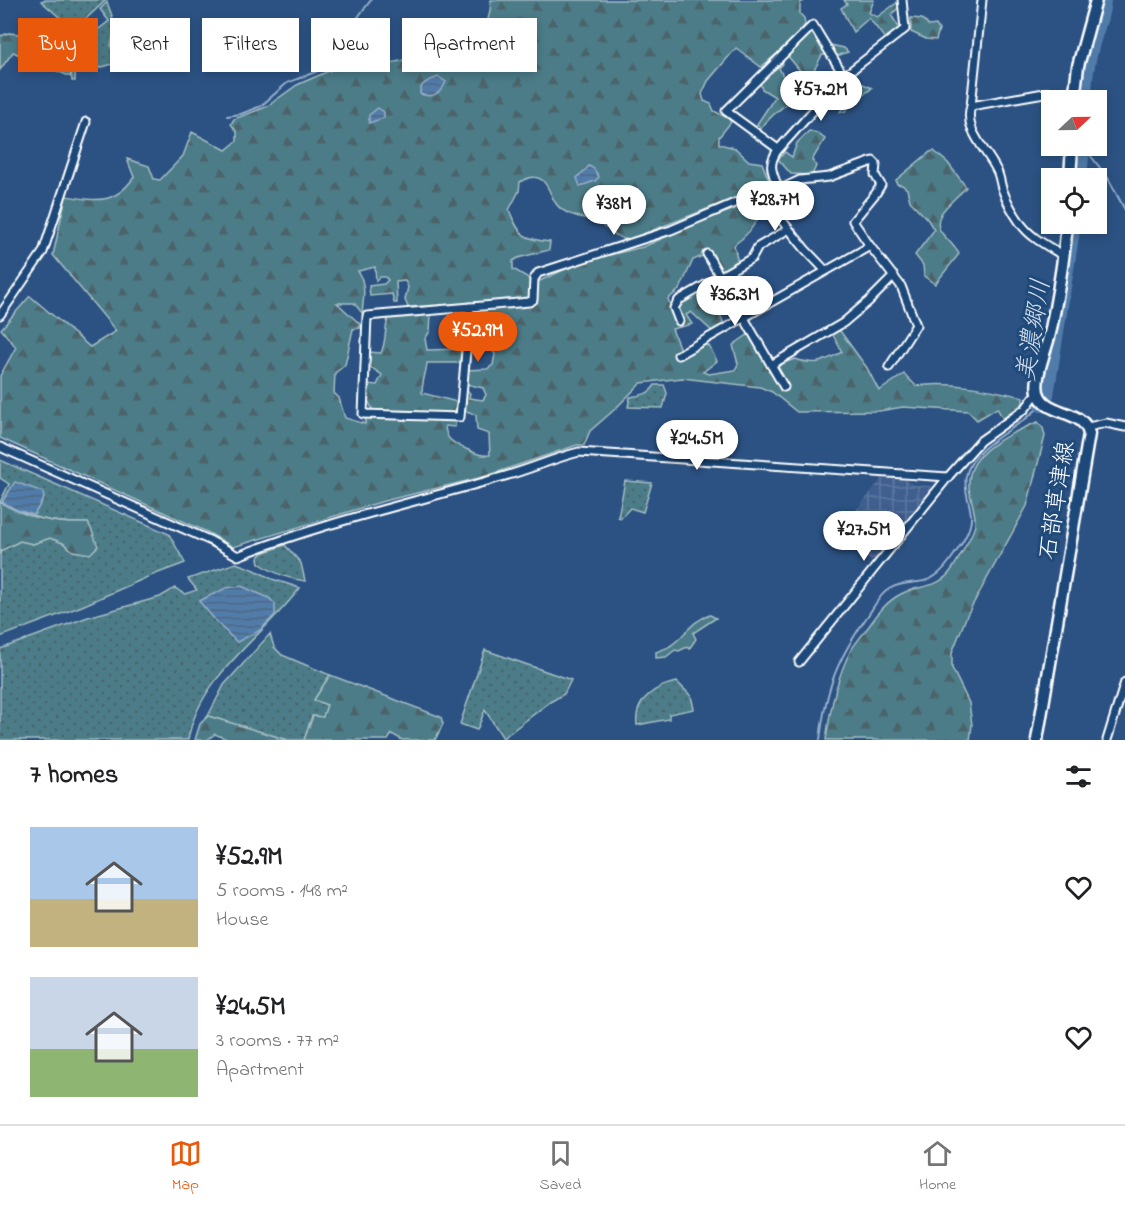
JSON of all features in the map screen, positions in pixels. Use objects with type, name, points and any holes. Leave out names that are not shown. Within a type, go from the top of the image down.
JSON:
[{"type":"main road","points":[[1075,90],[1078,66],[1096,0]]},
{"type":"main road","points":[[1040,395],[1037,384],[1051,330],[1065,234]]},
{"type":"main road","name":"石部草津線","points":[[1037,740],[1088,443],[1088,428],[1082,421],[1049,406],[1040,395]]},
{"type":"street","points":[[778,188],[771,161],[778,149],[844,76],[905,29],[902,0]]},
{"type":"street","points":[[981,0],[969,121],[980,144],[997,169],[1002,190],[1021,225],[1062,255]]},
{"type":"street","points":[[778,149],[726,111],[813,25],[844,76]]},
{"type":"street","points":[[971,106],[1041,94]]},
{"type":"street","points":[[0,315],[43,252],[86,122]]},
{"type":"street","points":[[470,307],[460,417],[363,414],[367,316],[470,307],[529,302],[533,300],[534,279],[538,273],[671,230],[759,193],[800,180],[830,177],[873,161],[876,164],[875,175],[881,185],[853,221],[904,291],[916,326],[889,368]]},
{"type":"street","points":[[768,202],[778,188]]},
{"type":"street","points":[[759,193],[825,270]]},
{"type":"street","points":[[679,321],[674,308],[675,304],[688,294],[752,258],[758,247],[789,229]]},
{"type":"street","points":[[678,355],[870,246]]},
{"type":"street","points":[[707,254],[784,387]]},
{"type":"street","points":[[771,364],[843,322],[869,301],[894,276]]},
{"type":"street","points":[[798,662],[948,477],[980,441],[1025,409],[1034,397],[1040,395]]},
{"type":"street","points":[[1088,428],[1106,423],[1125,427]]},
{"type":"street","points":[[0,447],[211,541],[238,556],[306,532],[509,476],[551,459],[579,452],[948,477]]},
{"type":"street","points":[[1107,740],[1125,682]]},
{"type":"shaded area","points":[[439,77],[446,82],[438,93],[428,96],[420,94],[423,85]]},
{"type":"shaded area","points":[[378,108],[384,112],[384,118],[369,123],[369,115]]},
{"type":"shaded area","points":[[589,166],[599,177],[595,181],[580,186],[577,178]]},
{"type":"shaded area","points":[[883,477],[901,478],[915,485],[931,486],[934,489],[876,561],[871,561],[836,539],[836,535]]},
{"type":"shaded area","points":[[15,482],[43,492],[44,498],[34,515],[2,502]]},
{"type":"shaded area","points":[[241,586],[269,598],[275,604],[275,615],[259,631],[237,642],[199,601],[226,588]]},
{"type":"green space","points":[[106,0],[87,18],[60,18],[41,1]]},
{"type":"green space","points":[[491,0],[806,0],[800,3],[800,14],[804,18],[805,25],[792,41],[761,67],[736,48],[708,81],[702,94],[704,101],[711,104],[714,111],[731,122],[719,137],[719,144],[735,148],[749,161],[762,163],[769,181],[763,187],[628,240],[617,236],[595,221],[572,215],[561,209],[541,180],[536,177],[529,178],[520,182],[519,191],[509,210],[523,235],[550,242],[549,250],[518,258],[513,261],[513,269],[527,277],[533,284],[581,262],[643,247],[697,223],[754,202],[761,213],[750,230],[734,245],[738,263],[721,272],[712,252],[693,260],[680,289],[668,299],[677,323],[682,321],[677,306],[704,289],[719,311],[724,325],[713,332],[691,312],[686,315],[692,324],[672,329],[680,350],[677,353],[702,344],[709,346],[717,361],[703,372],[709,374],[735,370],[738,364],[733,345],[749,334],[775,376],[776,366],[795,359],[819,362],[842,352],[832,333],[838,328],[867,368],[879,391],[904,374],[916,386],[943,384],[983,389],[1023,397],[1023,403],[1003,419],[997,408],[977,420],[968,411],[903,407],[879,411],[797,412],[772,392],[760,387],[682,378],[641,383],[590,431],[584,445],[577,445],[483,477],[384,501],[233,547],[207,532],[0,438],[0,376],[16,347],[1,329],[30,296],[90,347],[116,331],[53,255],[66,196],[96,200],[112,197],[127,186],[134,177],[127,159],[149,166],[154,179],[160,180],[183,156],[192,132],[226,150],[237,141],[237,132],[231,124],[234,119],[266,107],[297,85],[326,72],[390,72],[390,63],[402,60],[402,72],[537,72],[537,18],[488,18]],"holes":[[[375,267],[376,281],[380,277],[388,280],[384,284],[369,286],[370,296],[392,294],[394,303],[397,303],[396,282],[405,281],[408,287],[405,300],[408,307],[473,303],[466,362],[469,362],[471,349],[491,349],[495,354],[493,365],[487,369],[467,370],[466,384],[483,388],[486,395],[483,400],[469,398],[470,393],[464,389],[462,409],[476,415],[477,430],[489,434],[490,455],[475,453],[449,438],[445,426],[455,427],[455,419],[444,414],[454,412],[457,402],[422,393],[427,363],[460,363],[461,349],[427,350],[425,339],[430,331],[431,313],[389,316],[381,353],[369,352],[369,366],[382,375],[377,385],[367,384],[367,399],[372,408],[366,417],[365,424],[345,418],[339,398],[334,393],[335,373],[345,365],[353,329],[360,328],[360,324],[337,303],[354,303],[362,313],[363,286],[358,271]]]},
{"type":"green space","points":[[844,0],[874,0],[869,13],[877,17],[898,2],[900,6],[891,15],[900,29],[886,40],[869,18],[853,32],[841,8],[847,4]]},
{"type":"green space","points":[[107,2],[113,18],[110,18],[110,65],[98,68],[98,30],[109,21],[100,9]]},
{"type":"green space","points":[[911,18],[922,19],[929,26],[936,25],[939,30],[936,40],[926,39],[911,32]]},
{"type":"green space","points":[[813,31],[822,43],[844,48],[848,52],[837,56],[822,55],[800,91],[768,119],[761,129],[757,124],[775,97],[762,89],[759,81],[780,60],[783,64],[779,68],[785,80],[793,83],[802,73],[787,55]]},
{"type":"green space","points":[[9,33],[18,34],[18,54],[13,52],[0,70],[0,36]]},
{"type":"green space","points":[[59,72],[70,72],[71,77]]},
{"type":"green space","points":[[71,72],[75,72],[75,81],[72,81]]},
{"type":"green space","points":[[852,79],[872,88],[854,101],[845,112],[840,112],[846,101],[838,88]]},
{"type":"green space","points":[[809,131],[825,139],[812,160],[816,166],[812,175],[791,174],[778,159],[785,152],[792,157],[797,143]]},
{"type":"green space","points":[[934,151],[948,163],[966,187],[946,207],[939,219],[938,226],[941,232],[959,254],[935,284],[924,276],[923,265],[915,255],[934,230],[910,201],[907,189],[897,184],[896,180]]},
{"type":"green space","points":[[655,385],[664,385],[667,393],[663,408],[628,407],[630,397],[647,393]]},
{"type":"green space","points":[[1038,422],[1045,436],[1027,506],[967,615],[952,653],[952,668],[969,703],[972,725],[970,740],[826,740],[837,684],[845,662],[857,642],[891,600],[907,591],[933,584],[945,577],[953,568],[972,534],[975,514],[969,487],[970,474],[975,463],[992,445]]},
{"type":"green space","points":[[0,460],[169,534],[185,563],[0,637],[0,553],[2,550],[20,541],[33,544],[50,538],[74,551],[93,537],[88,523],[42,519],[10,508],[0,502],[9,484],[0,478]]},
{"type":"green space","points":[[625,481],[652,483],[643,512],[630,508],[621,518],[618,517]]},
{"type":"green space","points":[[0,502],[10,508],[42,519],[88,523],[98,546],[90,554],[73,551],[63,543],[50,538],[33,544],[20,541],[0,553]]},
{"type":"green space","points":[[285,545],[301,563],[305,581],[281,575],[259,563],[258,558],[263,553]]},
{"type":"green space","points":[[236,563],[272,579],[300,588],[234,658],[205,696],[194,717],[188,740],[0,740],[0,649],[88,617],[160,597],[175,588],[185,594],[197,590],[188,579]]},
{"type":"green space","points":[[710,615],[716,618],[693,633],[696,639],[689,649],[687,647],[679,651],[675,650],[666,657],[656,658],[656,652],[670,646],[698,621]]},
{"type":"green space","points":[[270,634],[274,647],[282,655],[330,675],[314,700],[327,705],[323,717],[312,716],[304,740],[288,740],[208,716],[224,685]]},
{"type":"green space","points":[[485,650],[571,680],[564,694],[503,738],[485,710],[477,730],[460,724]]},
{"type":"green space","points":[[330,675],[441,717],[443,724],[435,740],[402,740],[392,734],[388,740],[304,740],[313,716],[323,717],[327,705],[314,700]]},
{"type":"green space","points":[[677,682],[691,696],[694,709],[669,714],[669,719],[637,725],[639,709],[647,696],[661,687]]},
{"type":"green space","points":[[208,716],[288,740],[229,740],[215,734],[207,740],[195,740],[200,724]]},
{"type":"waterway","points":[[227,116],[241,114],[261,106],[287,83],[328,67],[341,57],[355,21],[371,0]]},
{"type":"waterway","name":"美濃郷川","points":[[1086,90],[1089,60],[1104,0]]},
{"type":"waterway","name":"美濃郷川","points":[[1081,168],[1082,156]]},
{"type":"waterway","points":[[1091,156],[1108,178],[1125,210]]},
{"type":"waterway","name":"美濃郷川","points":[[1041,405],[1047,395],[1072,234]]},
{"type":"waterway","name":"美濃郷川","points":[[820,740],[826,704],[835,673],[849,645],[876,603],[889,589],[897,585],[934,577],[949,562],[963,541],[971,523],[965,481],[974,458],[1041,405]]},
{"type":"waterway","points":[[1118,715],[1125,696]]}]
